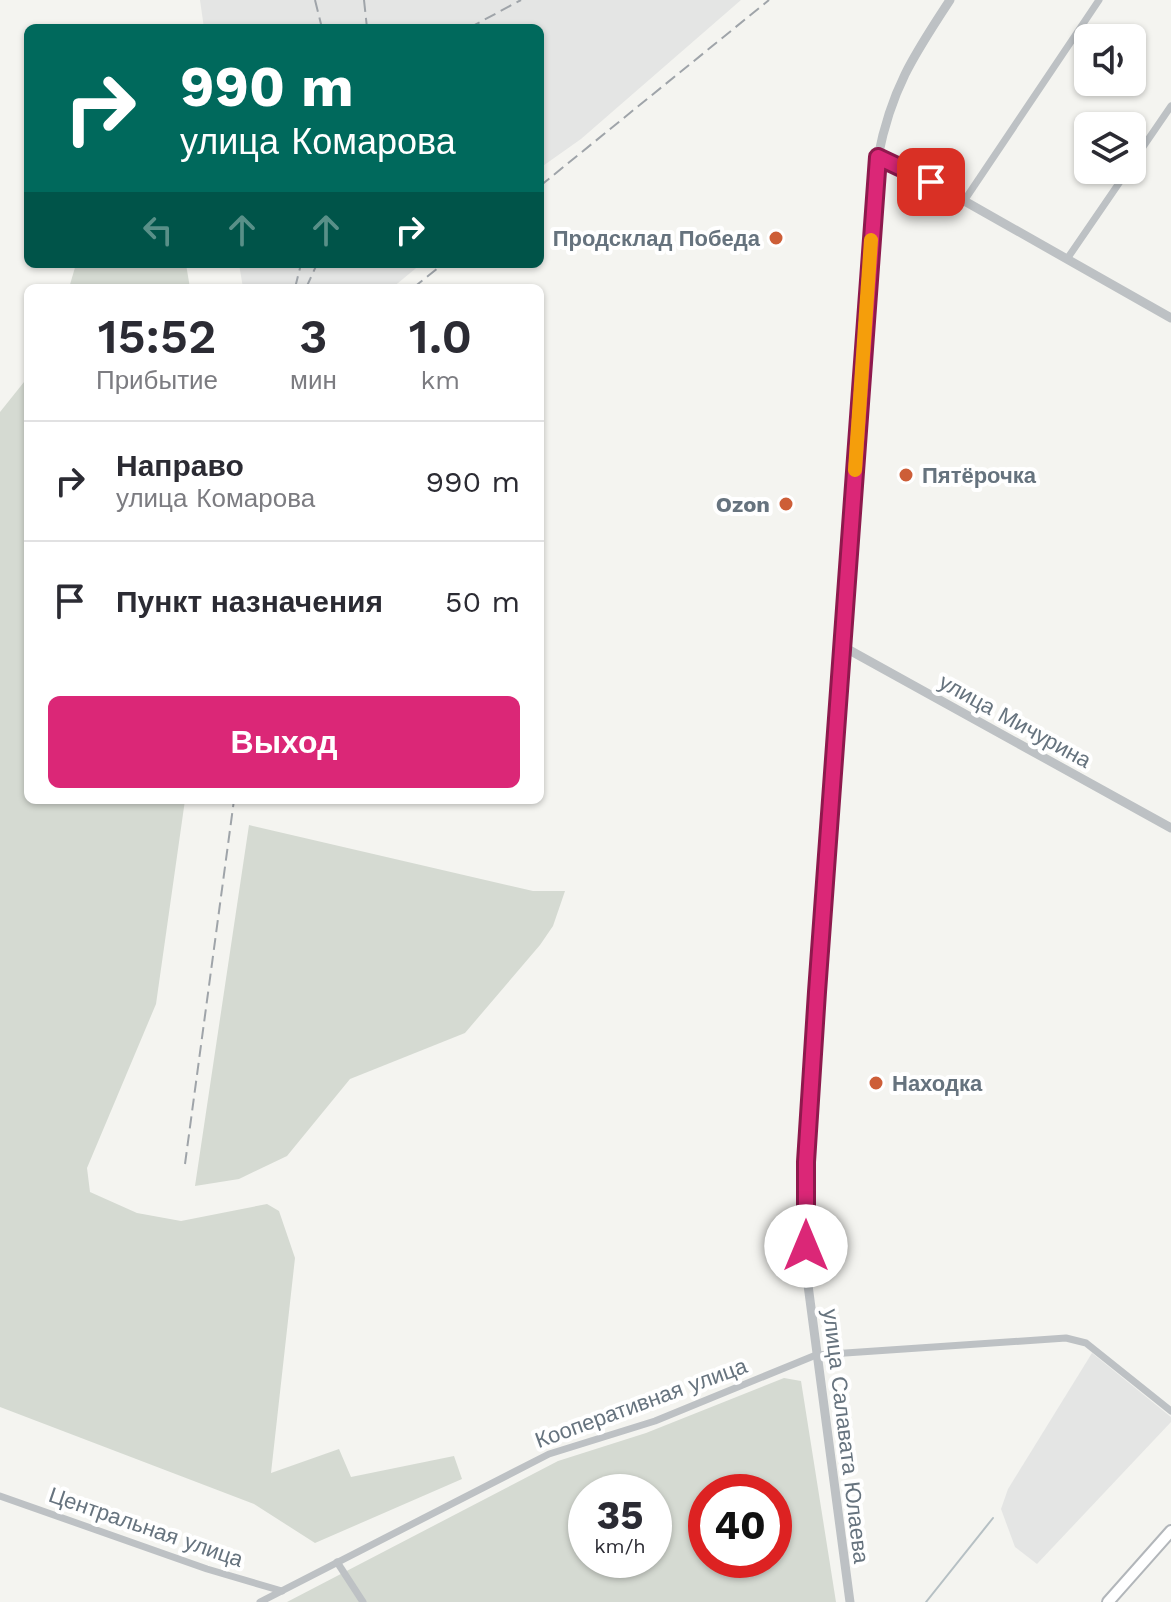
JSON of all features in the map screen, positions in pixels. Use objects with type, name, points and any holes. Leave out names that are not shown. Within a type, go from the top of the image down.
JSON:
[{"type":"main road","points":[[1108,1602],[1171,1531]]},
{"type":"street","name":"улица Салавата Юлаева","points":[[850,1602],[806,1270],[806,1162],[878,157],[887,111],[908,64],[950,0]]},
{"type":"street","points":[[964,201],[1099,0]]},
{"type":"street","points":[[1146,143],[1171,106]]},
{"type":"street","points":[[878,157],[964,201],[1171,318]]},
{"type":"street","points":[[1067,259],[1118,184]]},
{"type":"street","name":"улица Мичурина","points":[[842,646],[1171,828]]},
{"type":"street","name":"Кооперативная улица","points":[[260,1602],[549,1454],[655,1421],[816,1355],[1046,1337],[1086,1343],[1171,1411]]},
{"type":"street","name":"Центральная улица","points":[[0,1496],[207,1569],[282,1591]]},
{"type":"street","points":[[337,1562],[363,1602]]},
{"type":"shaded area","points":[[200,0],[741,0],[581,139],[544,165],[544,24],[203,24]]},
{"type":"shaded area","points":[[75,268],[187,268],[189,284],[70,284]]},
{"type":"shaded area","points":[[240,268],[416,268],[397,284],[242,284]]},
{"type":"shaded area","points":[[24,382],[24,804],[184,804],[156,1004],[87,1168],[90,1192],[137,1213],[181,1221],[267,1204],[279,1211],[295,1258],[271,1473],[339,1449],[351,1477],[454,1456],[462,1479],[315,1543],[254,1504],[0,1407],[0,412]]},
{"type":"shaded area","points":[[249,825],[533,891],[565,891],[553,926],[540,945],[465,1033],[350,1079],[287,1156],[239,1179],[195,1186]]},
{"type":"shaded area","points":[[1092,1353],[1171,1417],[1171,1422],[1037,1564],[1015,1547],[1001,1509],[1008,1489]]},
{"type":"shaded area","points":[[784,1378],[801,1381],[836,1602],[287,1602],[558,1461],[646,1433]]},
{"type":"waterway","points":[[926,1602],[993,1518]]},
{"type":"railway","points":[[315,0],[321,24]]},
{"type":"railway","points":[[364,0],[367,24]]},
{"type":"railway","points":[[476,24],[521,0]]},
{"type":"railway","points":[[544,183],[769,0]]},
{"type":"railway","points":[[296,284],[300,268]]},
{"type":"railway","points":[[308,284],[315,268]]},
{"type":"railway","points":[[418,284],[438,268]]},
{"type":"railway","points":[[185,1164],[233,804]]},
{"type":"slow traffic","points":[[855,470],[871,240]]},
{"type":"place","name":"Продсклад Победа","points":[[776,238]]},
{"type":"place","name":"Пятёрочка","points":[[906,475]]},
{"type":"place","name":"Ozon","points":[[786,504]]},
{"type":"place","name":"Находка","points":[[876,1083]]},
{"type":"route","points":[[806,1246],[806,1162],[817,992],[878,157],[931,182]]}]
